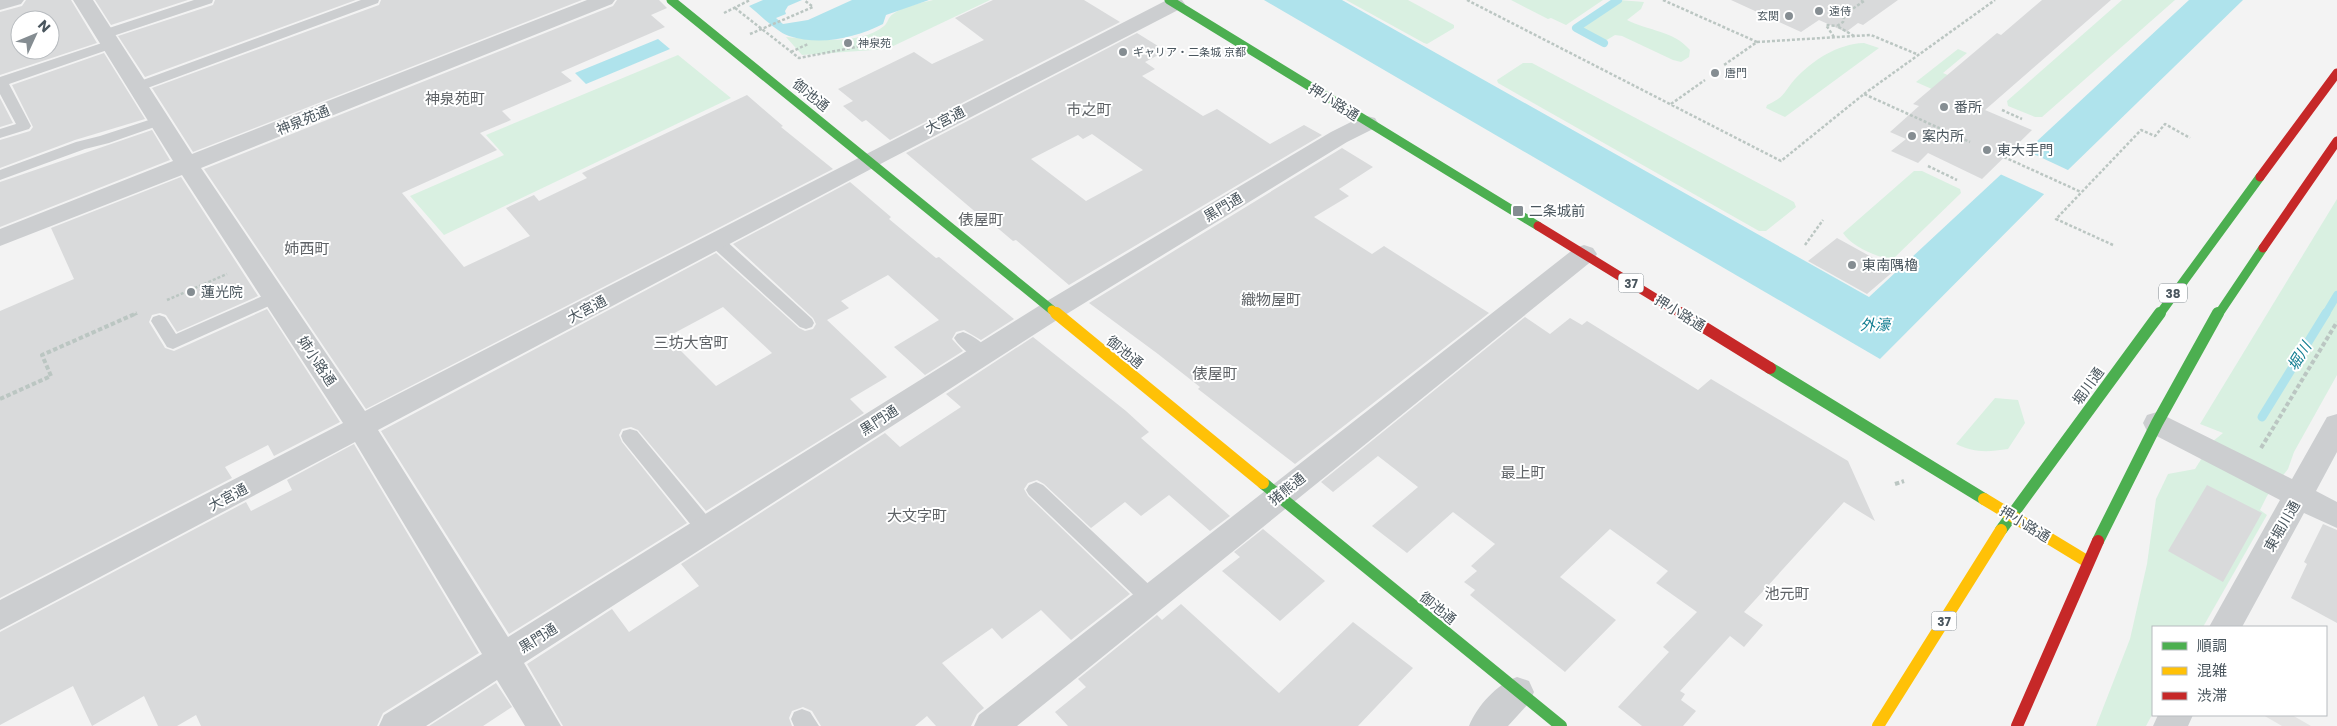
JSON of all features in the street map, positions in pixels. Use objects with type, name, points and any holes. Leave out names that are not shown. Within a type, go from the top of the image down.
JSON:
[{"type":"main road","name":"御池通","points":[[671,0],[1560,726]]},
{"type":"main road","name":"押小路通","points":[[1172,2],[1367,123],[2088,562]]},
{"type":"main road","name":"堀川通","points":[[1878,726],[2010,515],[2287,138],[2337,73]]},
{"type":"main road","points":[[2017,726],[2088,562],[2157,423],[2219,312],[2337,141]]},
{"type":"street","points":[[0,4],[14,0]]},
{"type":"street","name":"姉小路通","points":[[83,0],[187,166],[361,427],[544,726]]},
{"type":"street","name":"神泉苑通","points":[[0,238],[605,0]]},
{"type":"street","name":"大宮通","points":[[0,616],[1172,2]]},
{"type":"street","name":"黒門通","points":[[396,726],[707,530],[973,346],[1051,311],[1331,142],[1367,123]]},
{"type":"street","name":"猪熊通","points":[[991,726],[1584,254]]},
{"type":"street","points":[[2157,423],[2337,516]]},
{"type":"street","name":"東堀川通","points":[[2225,626],[2288,490],[2337,424]]},
{"type":"street","points":[[1486,726],[1517,692]]},
{"type":"lane","points":[[0,134],[24,126],[0,82],[207,0]]},
{"type":"lane","points":[[137,87],[352,3],[373,0]]},
{"type":"lane","points":[[0,175],[81,144],[104,140],[158,121]]},
{"type":"lane","points":[[717,242],[806,323]]},
{"type":"lane","points":[[159,321],[173,343],[274,297]]},
{"type":"lane","points":[[630,436],[707,530]]},
{"type":"lane","points":[[1036,490],[1150,598]]},
{"type":"path","points":[[719,16],[750,0]]},
{"type":"path","points":[[1467,0],[1781,161],[1864,94],[1995,0]]},
{"type":"path","points":[[1663,0],[1757,42],[1871,35],[1919,55]]},
{"type":"path","points":[[1838,26],[1843,22],[1845,14],[1864,1],[1861,0]]},
{"type":"path","points":[[744,36],[813,7],[805,1]]},
{"type":"path","points":[[735,8],[799,58],[819,52],[882,47]]},
{"type":"path","points":[[1834,37],[1826,26],[1829,24],[1838,26],[1854,36]]},
{"type":"path","points":[[861,48],[880,39]]},
{"type":"path","points":[[791,52],[806,45],[806,40]]},
{"type":"path","points":[[1724,65],[1757,42]]},
{"type":"path","points":[[1670,104],[1705,80]]},
{"type":"path","points":[[1864,94],[1970,142]]},
{"type":"path","points":[[2002,110],[2022,119]]},
{"type":"path","points":[[2112,245],[2056,219],[2140,130],[2155,136],[2165,124],[2190,138]]},
{"type":"path","points":[[2004,157],[2081,192]]},
{"type":"path","points":[[1928,166],[1957,180]]},
{"type":"path","points":[[1805,245],[1823,220]]},
{"type":"path","points":[[2263,444],[2337,322]]},
{"type":"path","points":[[0,399],[52,376],[42,355]]},
{"type":"path","points":[[1895,484],[1904,481]]},
{"type":"shaded area","points":[[2265,716],[2294,716],[2311,726],[2282,726]]},
{"type":"green space","points":[[933,0],[990,0],[887,49],[802,55],[786,37],[836,40],[862,36],[884,26],[891,15],[897,11]]},
{"type":"green space","points":[[1346,0],[1408,0],[1454,25],[1454,28],[1427,44]]},
{"type":"green space","points":[[1511,0],[1603,0],[1566,25],[1551,18],[1548,19]]},
{"type":"green space","points":[[1619,0],[1644,2],[1641,9],[1627,20],[1676,39],[1690,50],[1689,57],[1681,62],[1673,60],[1622,36],[1615,35],[1605,41],[1579,28]]},
{"type":"green space","points":[[2122,0],[2175,0],[2042,117],[2035,117],[2008,106],[2007,101]]},
{"type":"green space","points":[[1864,43],[1879,48],[1785,117],[1766,108],[1767,105],[1781,97],[1795,79],[1826,54],[1844,46]]},
{"type":"green space","points":[[1958,49],[1967,53],[1943,73],[1996,96],[1979,110],[1916,82]]},
{"type":"green space","points":[[678,55],[731,98],[444,235],[410,196],[504,155],[486,135]]},
{"type":"green space","points":[[1523,63],[1532,63],[1794,202],[1796,207],[1766,231],[1759,231],[1498,83],[1497,80]]},
{"type":"green space","points":[[1914,171],[1922,171],[1960,189],[1961,193],[1893,259],[1865,251],[1847,238],[1843,233]]},
{"type":"green space","points":[[2337,199],[2337,375],[2294,452],[2288,469],[2267,496],[2260,510],[2267,515],[2204,626],[2152,626],[2152,715],[2146,726],[2096,726],[2130,639],[2147,564],[2156,499],[2168,474],[2195,469],[2212,442],[2223,433],[2200,424]]},
{"type":"green space","points":[[1995,398],[2018,400],[2025,423],[2008,449],[1981,451],[1956,444]]},
{"type":"water","points":[[763,0],[802,0],[788,6],[785,11],[786,14],[776,18],[783,24],[808,20],[852,0],[929,0],[886,15],[883,24],[861,33],[838,39],[813,40],[784,34],[749,6]]},
{"type":"water","name":"外濠","points":[[1264,0],[1342,0],[1869,297],[2189,0],[2243,0],[2068,170],[1880,359]]},
{"type":"water","points":[[658,39],[670,49],[586,84],[575,73]]},
{"type":"pier","points":[[2025,150],[2070,171],[2046,195],[2000,174]]},
{"type":"building","points":[[26,0],[71,0],[97,43],[60,55],[60,10],[10,10],[10,60],[45,60],[0,75],[0,12],[22,6]]},
{"type":"building","points":[[95,0],[188,0],[111,25]]},
{"type":"building","points":[[215,0],[356,0],[145,77],[118,36],[213,5]]},
{"type":"building","points":[[381,0],[582,0],[193,152],[152,88],[379,5]]},
{"type":"building","points":[[617,0],[659,0],[667,8],[651,15],[665,27],[561,72],[572,81],[502,111],[511,120],[480,133],[497,150],[402,193],[464,267],[530,236],[506,208],[534,195],[539,201],[587,178],[582,173],[747,95],[783,126],[781,127],[833,169],[366,409],[204,169],[613,6]]},
{"type":"building","points":[[993,0],[1084,0],[1120,22],[890,140],[866,120],[862,122],[843,106],[853,101],[838,89],[914,52],[932,64],[984,40],[955,18]]},
{"type":"building","points":[[1731,0],[1898,0],[1863,25],[1858,23],[1846,32],[1819,20],[1801,32]]},
{"type":"building","points":[[2042,0],[2111,0],[1985,110],[2032,130],[1982,179],[1928,153],[1918,163],[1891,151],[1906,139],[1890,132],[1919,106],[1913,104],[1997,33],[2001,35]]},
{"type":"building","points":[[1137,33],[1166,51],[1145,62],[1155,69],[1142,76],[1203,116],[1217,109],[1270,144],[1304,125],[1322,135],[1069,285],[1016,240],[1013,241],[994,225],[992,226],[906,153]],"holes":[[[1092,134],[1143,170],[1086,201],[1031,159],[1078,135],[1083,139]]]},
{"type":"building","points":[[104,53],[145,119],[75,140],[0,168],[0,140],[30,131],[33,127],[12,85]]},
{"type":"building","points":[[0,98],[13,123],[0,127]]},
{"type":"building","points":[[152,130],[170,160],[0,227],[0,182]]},
{"type":"building","points":[[1342,148],[1373,167],[1339,189],[1349,196],[1314,217],[1372,254],[1384,246],[1489,313],[1295,464],[1198,389],[1200,387],[1158,354],[1089,303]]},
{"type":"building","points":[[181,177],[258,296],[177,332],[166,315],[160,313],[152,315],[149,322],[165,348],[174,351],[267,309],[340,422],[274,456],[268,445],[225,467],[232,478],[0,598],[0,311],[74,279],[51,228]]},
{"type":"building","points":[[850,182],[891,217],[889,219],[936,258],[939,257],[1014,319],[981,340],[964,330],[956,332],[952,339],[963,351],[925,375],[894,347],[939,320],[888,275],[841,301],[849,308],[827,320],[887,377],[850,399],[864,413],[706,511],[638,430],[631,427],[622,429],[619,435],[622,442],[687,523],[509,634],[381,431],[716,253],[799,328],[805,331],[813,329],[816,324],[813,318],[733,244]],"holes":[[[723,307],[772,353],[716,386],[667,337]]]},
{"type":"building","name":"東南隅櫓","points":[[1837,238],[1895,270],[1867,294],[1808,261]]},
{"type":"building","points":[[1525,317],[1550,334],[1570,318],[1582,325],[1587,321],[1698,390],[1711,379],[1848,461],[1875,521],[1844,502],[1744,612],[1763,625],[1744,647],[1730,636],[1680,691],[1685,694],[1681,700],[1696,711],[1683,726],[1642,726],[1618,707],[1669,652],[1663,647],[1697,612],[1656,583],[1668,571],[1610,529],[1560,577],[1616,620],[1565,672],[1470,595],[1475,590],[1464,582],[1477,571],[1471,566],[1495,544],[1453,512],[1407,553],[1372,526],[1418,487],[1378,456],[1333,492],[1321,482]]},
{"type":"building","points":[[1033,337],[1126,411],[1149,432],[1141,438],[1230,516],[1210,531],[1169,495],[1141,516],[1125,502],[1091,528],[1044,484],[1037,480],[1028,483],[1024,489],[1028,496],[1130,594],[1071,640],[1041,610],[1002,639],[992,628],[942,663],[984,708],[977,714],[971,726],[936,726],[927,716],[915,726],[821,726],[812,711],[803,707],[792,711],[789,718],[792,726],[563,726],[527,664],[612,609],[629,632],[699,586],[681,564],[885,433],[900,447],[961,407],[946,394]]},
{"type":"building","points":[[354,444],[479,653],[383,713],[377,726],[201,726],[196,715],[177,726],[158,726],[144,696],[92,726],[73,686],[0,725],[0,632],[246,502],[251,511],[292,490],[287,480]]},
{"type":"building","points":[[2207,485],[2262,513],[2223,582],[2168,551]]},
{"type":"building","points":[[2323,524],[2337,530],[2337,623],[2291,598],[2307,564],[2304,562]]},
{"type":"building","points":[[1263,529],[1325,581],[1280,621],[1222,571],[1240,557],[1234,552]]},
{"type":"building","points":[[1181,604],[1279,693],[1353,622],[1413,668],[1358,726],[1068,726],[1055,712],[1086,687],[1078,679],[1157,615],[1162,620]]},
{"type":"building","points":[[496,683],[512,707],[483,726],[429,726]]},
{"type":"waterway","points":[[1604,43],[1576,28],[1618,0]]},
{"type":"waterway","name":"堀川","points":[[2325,315],[2337,295]]},
{"type":"waterway","name":"堀川","points":[[2262,417],[2326,313]]},
{"type":"traffic: fast","points":[[671,0],[1052,310]]},
{"type":"traffic: fast","points":[[1169,0],[1538,226]]},
{"type":"traffic: fast","points":[[2001,530],[2260,177]]},
{"type":"traffic: fast","points":[[2098,541],[2157,423],[2219,312],[2263,248]]},
{"type":"traffic: fast","points":[[1770,368],[1984,499]]},
{"type":"traffic: fast","points":[[1263,483],[1561,726]]},
{"type":"traffic: slow","points":[[1052,310],[1263,483]]},
{"type":"traffic: slow","points":[[1984,499],[2088,562]]},
{"type":"traffic: slow","points":[[1878,726],[2001,530]]},
{"type":"traffic: jam","points":[[2260,177],[2337,73]]},
{"type":"traffic: jam","points":[[2263,248],[2337,141]]},
{"type":"traffic: jam","points":[[1538,226],[1770,368]]},
{"type":"traffic: jam","points":[[2017,726],[2098,541]]},
{"type":"place","name":"遠侍","points":[[1819,11]]},
{"type":"place","name":"玄関","points":[[1789,16]]},
{"type":"place","name":"神泉苑","points":[[848,43]]},
{"type":"place","name":"ギャリア・二条城 京都","points":[[1123,52]]},
{"type":"place","name":"唐門","points":[[1715,73]]},
{"type":"place","name":"番所","points":[[1944,107]]},
{"type":"place","name":"案内所","points":[[1912,136]]},
{"type":"place","name":"東大手門","points":[[1987,150]]},
{"type":"place","name":"二条城前","points":[[1518,211]]},
{"type":"place","name":"東南隅櫓","points":[[1852,265]]},
{"type":"place","name":"蓮光院","points":[[191,292]]},
{"type":"district","name":"神泉苑町","points":[[455,98]]},
{"type":"district","name":"市之町","points":[[1089,109]]},
{"type":"district","name":"俵屋町","points":[[981,219]]},
{"type":"district","name":"姉西町","points":[[307,248]]},
{"type":"district","name":"織物屋町","points":[[1271,299]]},
{"type":"district","name":"三坊大宮町","points":[[691,342]]},
{"type":"district","name":"俵屋町","points":[[1215,373]]},
{"type":"district","name":"最上町","points":[[1523,472]]},
{"type":"district","name":"大文字町","points":[[917,515]]},
{"type":"district","name":"池元町","points":[[1787,593]]}]
